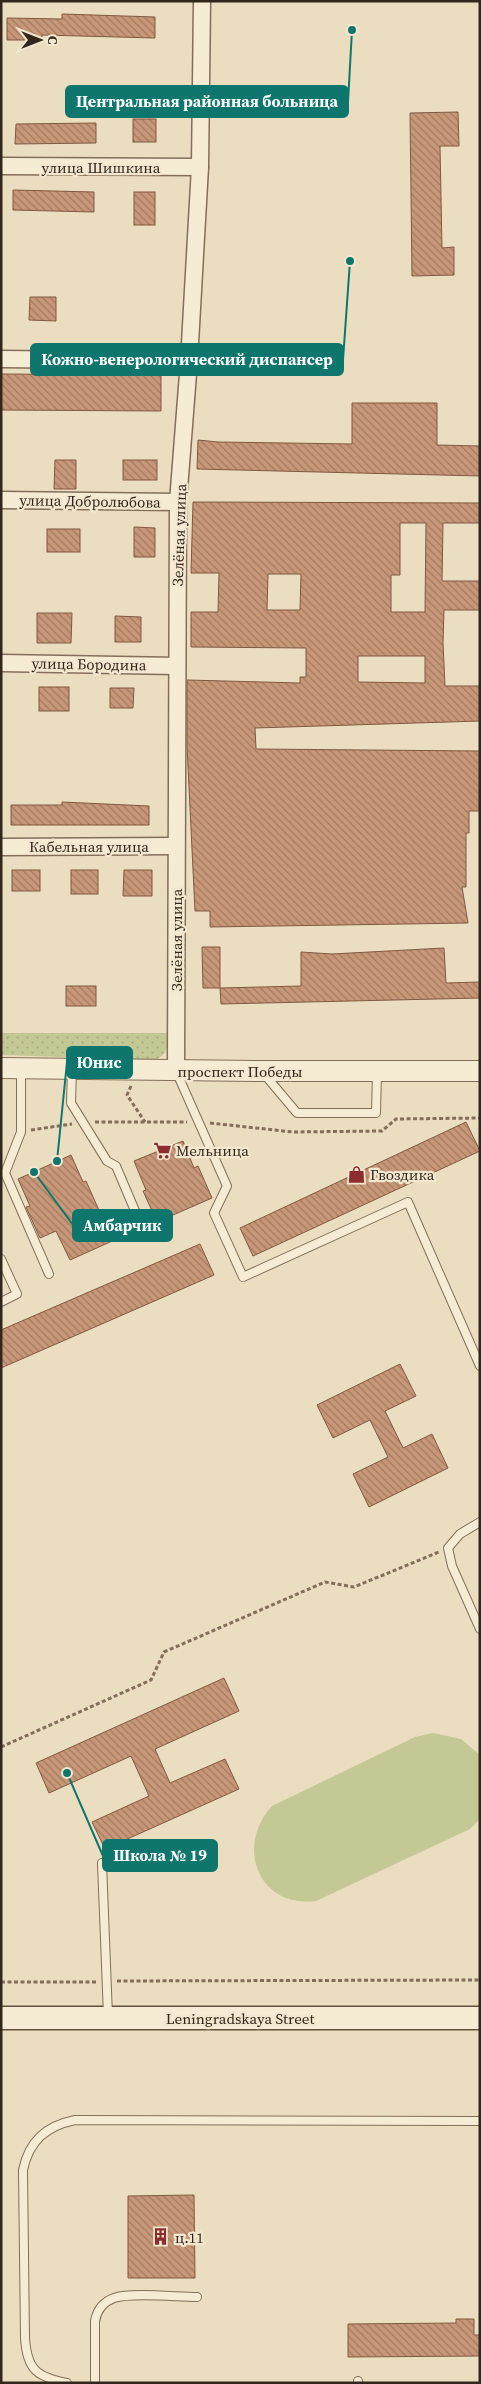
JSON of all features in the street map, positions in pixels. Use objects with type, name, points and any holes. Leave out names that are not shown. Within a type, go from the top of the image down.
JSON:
[{"type":"main road","name":"Leningradskaya Street","points":[[1,2018],[480,2018]]},
{"type":"street","name":"Зелёная улица","points":[[176,1070],[178,502],[190,361],[200,168],[202,1]]},
{"type":"street","name":"улица Шишкина","points":[[1,166],[200,168]]},
{"type":"street","points":[[1,359],[190,361]]},
{"type":"street","name":"улица Добролюбова","points":[[1,500],[178,502]]},
{"type":"street","name":"улица Бородина","points":[[1,663],[177,666]]},
{"type":"street","name":"Кабельная улица","points":[[1,847],[176,846]]},
{"type":"street","name":"проспект Победы","points":[[11,1068],[480,1071]]},
{"type":"lane","points":[[11,1068],[21,1132],[5,1173],[49,1274]]},
{"type":"lane","points":[[72,1068],[71,1103],[107,1161],[116,1166],[144,1232]]},
{"type":"lane","points":[[176,1070],[197,1122],[227,1186],[214,1214],[243,1277],[408,1202],[480,1366]]},
{"type":"lane","points":[[262,1071],[297,1113],[376,1113],[377,1071]]},
{"type":"lane","points":[[1,1259],[17,1294],[1,1302]]},
{"type":"lane","points":[[480,1522],[460,1534],[448,1548],[452,1566],[480,1629]]},
{"type":"lane","points":[[102,1863],[108,2018]]},
{"type":"lane","points":[[67,2383],[42,2376],[30,2365],[26,2353],[23,2170],[26,2157],[32,2145],[49,2128],[75,2120],[480,2121]]},
{"type":"lane","points":[[94,2383],[95,2321],[97,2311],[107,2302],[123,2296],[197,2297]]},
{"type":"path","points":[[135,1079],[127,1095],[145,1122]]},
{"type":"path","points":[[21,1132],[84,1122],[197,1122],[293,1132],[382,1131],[396,1119],[480,1118]]},
{"type":"path","points":[[1,1747],[151,1680],[164,1652],[325,1582],[354,1587],[448,1548]]},
{"type":"path","points":[[1,1982],[480,1980]]},
{"type":"green space","points":[[1,1033],[168,1033],[168,1038],[165,1052],[155,1060],[1,1055]]},
{"type":"green space","points":[[433,1733],[461,1739],[480,1755],[480,1819],[470,1829],[316,1901],[296,1901],[279,1895],[267,1885],[258,1871],[254,1855],[255,1839],[261,1822],[272,1806],[415,1737]]},
{"type":"building","points":[[62,14],[155,17],[155,38],[42,35],[42,40],[7,40],[7,18],[62,19]]},
{"type":"building","points":[[458,112],[459,146],[440,146],[442,248],[454,247],[454,275],[412,276],[410,113]]},
{"type":"building","points":[[133,119],[156,119],[156,142],[133,142]]},
{"type":"building","points":[[96,123],[96,143],[15,144],[16,124]]},
{"type":"building","points":[[13,190],[94,192],[94,212],[13,210]]},
{"type":"building","points":[[134,192],[155,192],[155,225],[134,225]]},
{"type":"building","points":[[30,297],[56,297],[56,321],[29,320]]},
{"type":"building","points":[[1,374],[161,375],[161,411],[1,410]]},
{"type":"building","points":[[352,403],[437,403],[437,445],[480,446],[480,476],[197,469],[198,440],[352,444]]},
{"type":"building","points":[[55,460],[76,460],[76,489],[54,489]]},
{"type":"building","points":[[123,460],[157,460],[157,480],[123,480]]},
{"type":"building","points":[[193,502],[480,503],[480,523],[443,523],[442,581],[480,581],[480,610],[444,610],[443,643],[445,686],[480,686],[480,721],[255,728],[256,749],[480,751],[480,811],[469,811],[469,833],[466,833],[466,887],[462,887],[468,923],[210,927],[210,911],[195,911],[187,746],[187,680],[300,683],[300,677],[306,677],[306,648],[191,647],[191,612],[218,612],[219,573],[191,573]],"holes":[[[400,523],[426,523],[425,612],[391,612],[391,575],[400,575]],[[268,574],[301,574],[300,610],[267,610]],[[358,656],[425,656],[425,683],[358,682]]]},
{"type":"building","points":[[134,527],[155,528],[155,557],[134,557]]},
{"type":"building","points":[[47,529],[80,529],[80,552],[47,552]]},
{"type":"building","points":[[37,613],[72,613],[71,643],[37,643]]},
{"type":"building","points":[[115,616],[141,617],[141,642],[115,642]]},
{"type":"building","points":[[39,687],[69,687],[69,711],[39,711]]},
{"type":"building","points":[[110,688],[134,688],[133,708],[110,708]]},
{"type":"building","points":[[62,802],[149,806],[149,825],[11,825],[11,805],[62,805]]},
{"type":"building","points":[[12,870],[40,870],[40,891],[12,891]]},
{"type":"building","points":[[71,870],[98,870],[98,894],[71,894]]},
{"type":"building","points":[[124,870],[152,870],[152,896],[123,896]]},
{"type":"building","points":[[202,947],[220,947],[220,988],[203,988]]},
{"type":"building","points":[[444,948],[446,983],[480,982],[480,998],[221,1004],[220,988],[301,986],[301,952],[332,954]]},
{"type":"building","points":[[66,986],[96,986],[96,1006],[66,1006]]},
{"type":"building","points":[[466,1122],[480,1151],[253,1256],[240,1228]]},
{"type":"building","points":[[183,1141],[194,1168],[198,1166],[212,1198],[157,1222],[143,1191],[146,1190],[134,1161]]},
{"type":"building","points":[[71,1155],[83,1182],[86,1181],[106,1226],[123,1217],[130,1233],[70,1260],[56,1231],[40,1238],[26,1207],[30,1206],[18,1179]]},
{"type":"building","points":[[200,1244],[214,1275],[1,1368],[1,1330]]},
{"type":"building","points":[[400,1364],[416,1396],[385,1411],[403,1448],[432,1434],[448,1468],[369,1507],[353,1474],[388,1457],[370,1420],[333,1438],[317,1405]]},
{"type":"building","points":[[224,1678],[239,1711],[155,1749],[170,1783],[225,1759],[239,1789],[105,1849],[92,1822],[149,1796],[131,1756],[49,1793],[36,1763]]},
{"type":"building","name":"ц.11","points":[[194,2195],[195,2278],[128,2278],[128,2196]]},
{"type":"building","points":[[456,2319],[474,2319],[474,2335],[480,2335],[480,2356],[348,2357],[348,2324],[456,2323]]},
{"type":"place","name":"Центральная районная больница","points":[[352,30]]},
{"type":"place","name":"Кожно-венерологический диспансер","points":[[350,261]]},
{"type":"place","name":"Мельница","points":[[162,1150]]},
{"type":"place","name":"Юнис","points":[[57,1161]]},
{"type":"place","name":"Амбарчик","points":[[34,1172]]},
{"type":"place","name":"Гвоздика","points":[[356,1174]]},
{"type":"place","name":"Школа № 19","points":[[67,1773]]},
{"type":"place","name":"ц.11","points":[[161,2237]]}]
